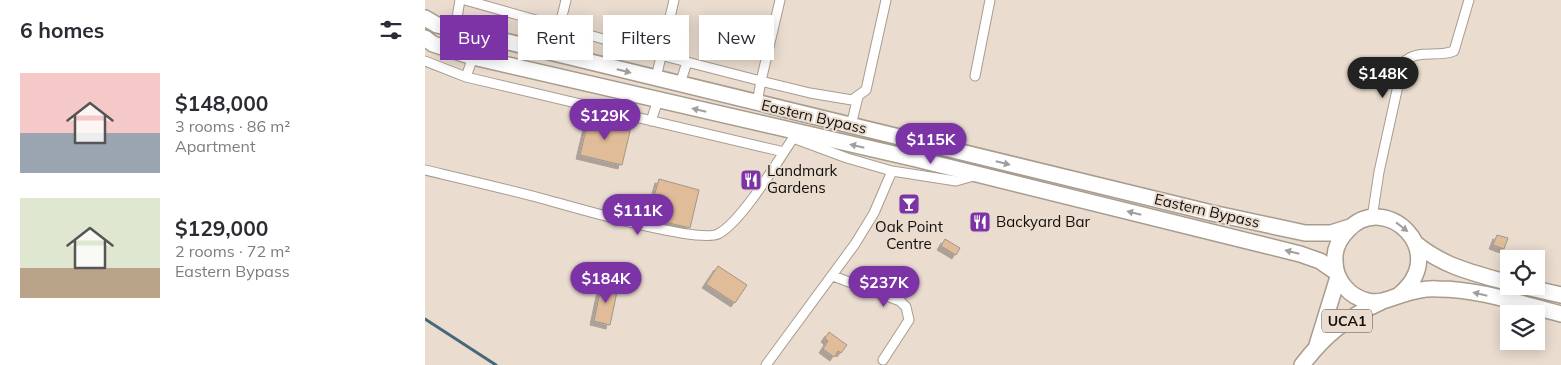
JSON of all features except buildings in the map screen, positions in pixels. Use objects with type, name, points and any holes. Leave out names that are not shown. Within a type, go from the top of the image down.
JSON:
[{"type":"main road","name":"Eastern Bypass","points":[[425,18],[440,26]]},
{"type":"main road","name":"Eastern Bypass","points":[[425,38],[440,46]]},
{"type":"main road","name":"Eastern Bypass","points":[[486,60],[658,100],[795,135],[975,174],[1300,254],[1320,261],[1337,275],[1346,289],[1356,297],[1382,302]]},
{"type":"main road","name":"Eastern Bypass","points":[[582,60],[1064,178],[1289,230],[1305,233],[1331,233],[1372,218]]},
{"type":"main road","points":[[1372,218],[1396,222],[1411,234],[1415,243],[1419,262],[1414,280],[1399,295]]},
{"type":"main road","points":[[1337,275],[1335,260],[1337,247],[1342,236],[1351,227]]},
{"type":"main road","points":[[1415,243],[1447,264],[1500,280]]},
{"type":"main road","name":"UCA1","points":[[1316,346],[1337,275]]},
{"type":"main road","points":[[1382,302],[1418,290],[1437,289],[1463,291],[1561,314]]},
{"type":"main road","points":[[1545,291],[1561,295]]},
{"type":"main road","name":"UCA1","points":[[1302,365],[1316,346],[1338,327],[1364,310],[1382,302]]},
{"type":"street","points":[[458,15],[461,0]]},
{"type":"street","points":[[465,0],[520,15]]},
{"type":"street","points":[[563,15],[566,0]]},
{"type":"street","points":[[669,15],[673,0]]},
{"type":"street","points":[[757,103],[780,0]]},
{"type":"street","points":[[679,60],[761,81],[852,100],[866,90],[886,0]]},
{"type":"street","points":[[975,76],[990,0]]},
{"type":"street","points":[[1372,218],[1379,172],[1403,63],[1413,55],[1454,52],[1469,0]]},
{"type":"street","points":[[466,77],[472,60]]},
{"type":"street","points":[[656,78],[659,60]]},
{"type":"street","points":[[425,61],[466,77],[784,152]]},
{"type":"street","points":[[680,84],[687,62]]},
{"type":"street","points":[[851,125],[858,97]]},
{"type":"street","points":[[651,120],[658,100]]},
{"type":"street","points":[[425,170],[630,222],[683,234],[710,236],[718,234],[729,227],[761,186],[795,135],[847,158],[891,171],[956,180],[975,174]]},
{"type":"street","points":[[766,365],[855,244],[874,214],[890,179],[891,171]]},
{"type":"street","points":[[833,276],[899,301],[907,307],[909,320],[883,360]]},
{"type":"waterway","points":[[425,319],[496,365]]},
{"type":"place","name":"Landmark Gardens","points":[[751,180]]},
{"type":"place","name":"Oak Point Centre","points":[[909,204]]},
{"type":"place","name":"Backyard Bar","points":[[980,222]]}]
